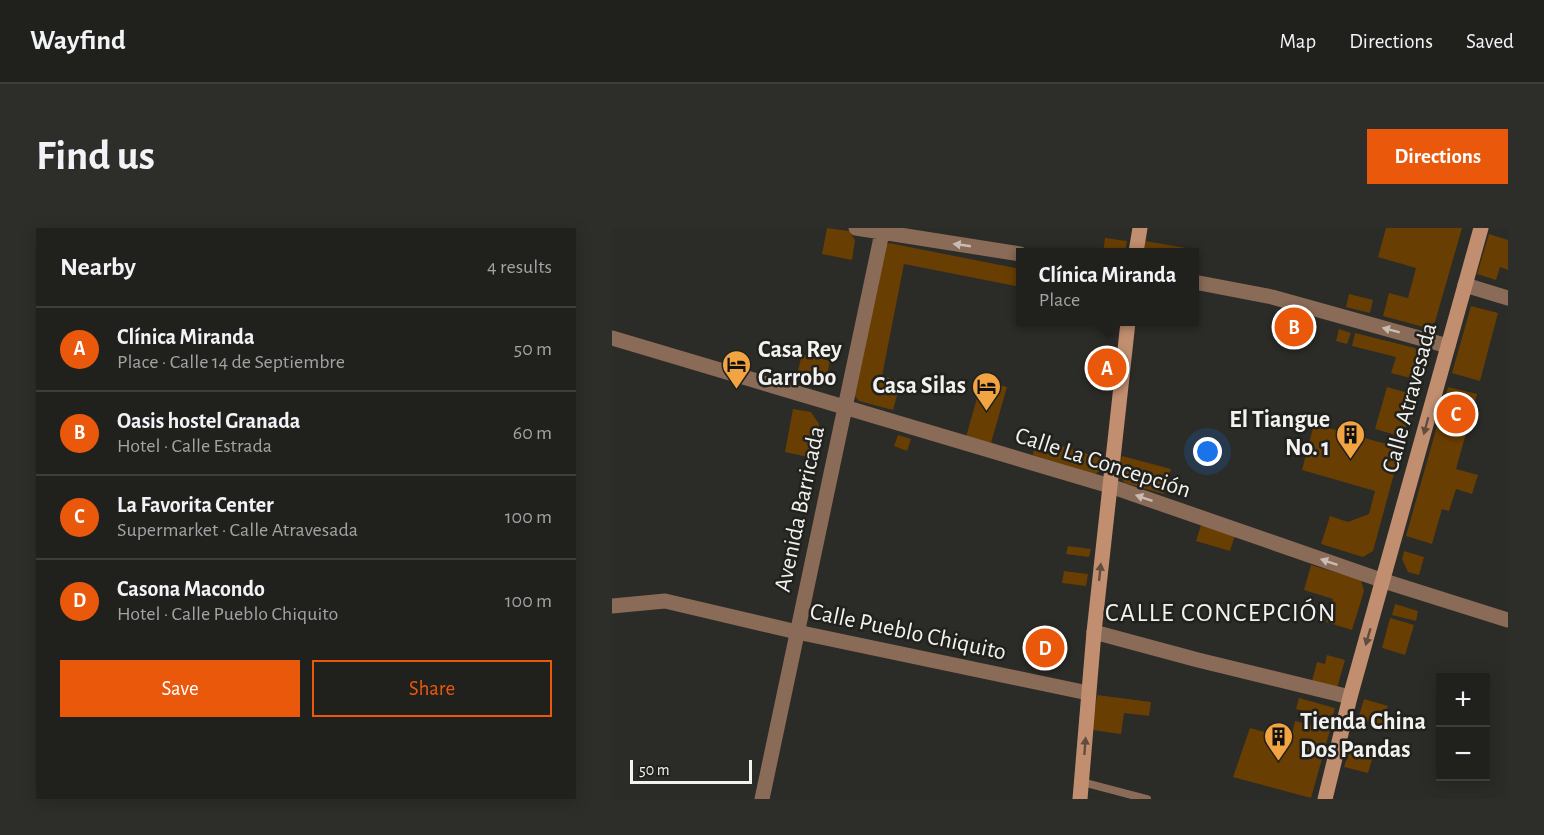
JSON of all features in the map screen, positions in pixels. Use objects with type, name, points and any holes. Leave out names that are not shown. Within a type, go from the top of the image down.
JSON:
[{"type":"street","points":[[856,228],[1016,253]]},
{"type":"street","points":[[1137,248],[1140,228]]},
{"type":"street","name":"Calle Atravesada","points":[[1326,799],[1350,697],[1481,228]]},
{"type":"street","name":"Avenida Barricada","points":[[762,799],[882,231]]},
{"type":"street","points":[[1199,283],[1272,297],[1448,346]]},
{"type":"street","points":[[1465,285],[1508,298]]},
{"type":"street","points":[[1080,799],[1094,632],[1127,326]]},
{"type":"street","name":"Calle La Concepción","points":[[612,338],[1110,486],[1384,581],[1508,620]]},
{"type":"street","name":"Calle Pueblo Chiquito","points":[[612,606],[665,601],[797,632],[1088,693]]},
{"type":"street","points":[[1094,632],[1350,697]]},
{"type":"lane","points":[[1082,783],[1147,799]]},
{"type":"building","points":[[827,228],[849,231],[855,240],[852,260],[822,254]]},
{"type":"building","points":[[1386,228],[1462,228],[1435,322],[1427,328],[1383,316],[1389,293],[1408,298],[1416,268],[1378,257]]},
{"type":"building","points":[[1489,234],[1508,240],[1508,270],[1500,267],[1496,280],[1477,274]]},
{"type":"building","points":[[1105,238],[1127,241],[1126,248],[1104,248]]},
{"type":"building","points":[[1145,241],[1186,248],[1144,248]]},
{"type":"building","points":[[889,243],[1016,268],[1016,286],[904,264],[882,376],[901,381],[893,410],[859,401],[852,393],[884,246]]},
{"type":"building","points":[[1349,294],[1373,300],[1370,313],[1346,307]]},
{"type":"building","points":[[1471,306],[1498,313],[1480,381],[1452,373]]},
{"type":"building","points":[[1289,318],[1303,320],[1299,337],[1286,334]]},
{"type":"building","points":[[1339,329],[1351,333],[1347,344],[1336,341]]},
{"type":"building","points":[[1355,333],[1415,348],[1423,364],[1419,380],[1391,373],[1396,357],[1352,346]]},
{"type":"building","points":[[802,354],[830,361],[827,376],[815,383],[796,379]]},
{"type":"building","points":[[1102,360],[1114,361],[1113,375],[1100,374]]},
{"type":"building","name":"Casa Silas","points":[[982,380],[1007,387],[991,443],[966,437]]},
{"type":"building","points":[[1387,387],[1415,395],[1403,437],[1375,429]]},
{"type":"building","points":[[1448,387],[1477,394],[1456,469],[1478,475],[1472,494],[1456,489],[1449,511],[1442,509],[1432,544],[1406,536]]},
{"type":"building","points":[[793,409],[811,412],[819,424],[813,458],[785,452]]},
{"type":"building","name":"El Tiangue No. 1","points":[[1314,424],[1401,448],[1373,551],[1363,557],[1321,544],[1330,516],[1348,522],[1369,514],[1375,491],[1302,470]]},
{"type":"building","points":[[898,435],[911,439],[907,451],[894,446]]},
{"type":"building","points":[[1035,438],[1101,458],[1100,471],[1095,474],[1033,455]]},
{"type":"building","points":[[1122,456],[1171,469],[1164,494],[1125,483],[1117,474]]},
{"type":"building","points":[[1201,525],[1235,535],[1230,551],[1196,541]]},
{"type":"building","points":[[1068,546],[1091,549],[1089,557],[1066,554]]},
{"type":"building","points":[[1404,551],[1424,557],[1419,575],[1408,572],[1402,559]]},
{"type":"building","points":[[1311,565],[1361,580],[1364,591],[1352,630],[1326,622],[1333,599],[1304,590]]},
{"type":"building","points":[[1064,571],[1088,574],[1086,586],[1062,583]]},
{"type":"building","points":[[1395,604],[1418,611],[1416,621],[1392,615]]},
{"type":"building","points":[[1390,618],[1414,625],[1405,655],[1382,648]]},
{"type":"building","points":[[1327,655],[1345,660],[1337,688],[1312,681],[1317,662],[1325,664]]},
{"type":"building","points":[[1097,695],[1151,702],[1149,716],[1124,713],[1121,734],[1092,730]]},
{"type":"building","points":[[1299,698],[1335,708],[1332,719],[1296,709]]},
{"type":"building","points":[[1364,699],[1388,706],[1382,726],[1358,719]]},
{"type":"building","name":"Tienda China Dos Pandas","points":[[1295,721],[1330,730],[1311,798],[1233,777],[1250,728],[1291,739]]},
{"type":"building","points":[[1350,749],[1373,756],[1368,773],[1344,767]]},
{"type":"place","name":"Oasis hostel Granada","points":[[1294,327]]},
{"type":"place","name":"Clínica Miranda","points":[[1107,368]]},
{"type":"place","name":"Casa Rey Garrobo","points":[[737,390]]},
{"type":"place","name":"Casa Silas","points":[[987,412]]},
{"type":"place","name":"La Favorita Center","points":[[1456,414]]},
{"type":"place","name":"El Tiangue No. 1","points":[[1351,460]]},
{"type":"place","name":"Casona Macondo","points":[[1045,648]]},
{"type":"place","name":"Tienda China Dos Pandas","points":[[1279,762]]},
{"type":"district","name":"CALLE CONCEPCIÓN","points":[[1221,613]]}]
